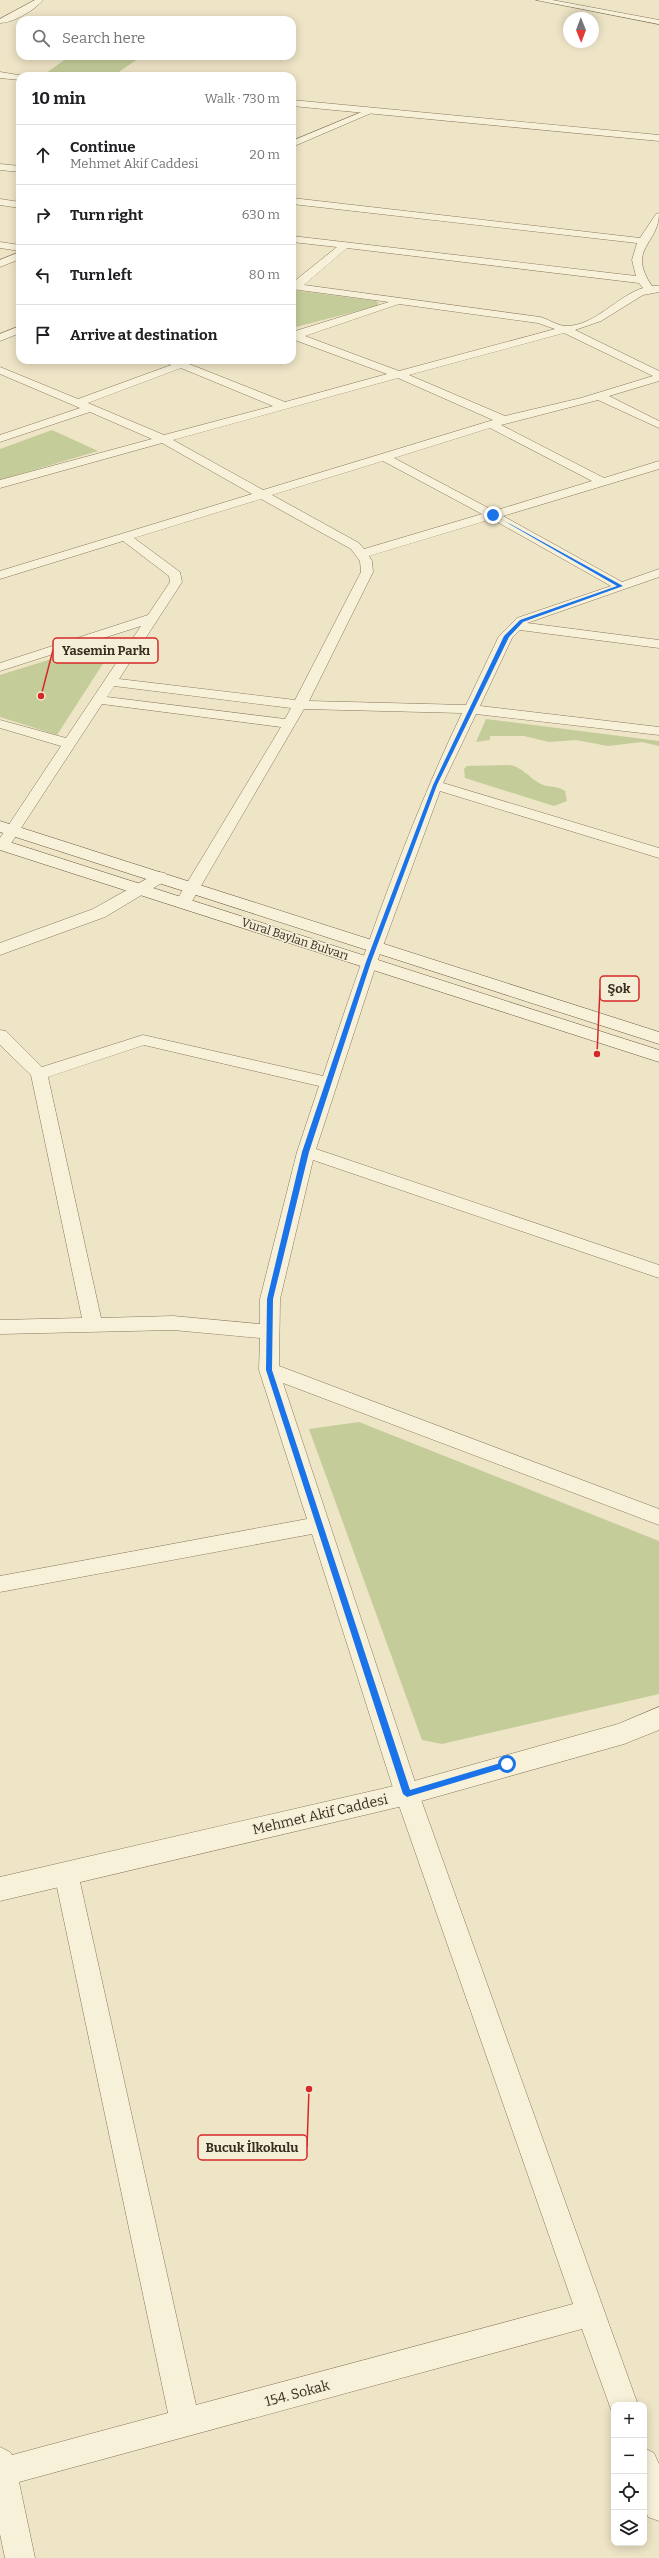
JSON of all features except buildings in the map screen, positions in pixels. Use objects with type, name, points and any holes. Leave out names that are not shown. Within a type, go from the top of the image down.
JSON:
[{"type":"main road","points":[[0,75],[16,77]]},
{"type":"main road","points":[[296,104],[659,138]]},
{"type":"main road","name":"Vural Baylan Bulvarı","points":[[4,837],[192,887],[371,955],[659,1056]]},
{"type":"main road","name":"Vural Baylan Bulvarı","points":[[4,837],[141,889],[183,903],[371,955],[659,1038]]},
{"type":"main road","points":[[0,949],[99,914],[159,877]]},
{"type":"main road","name":"Mehmet Akif Caddesi","points":[[0,1889],[407,1794],[624,1733],[659,1718]]},
{"type":"street","points":[[0,21],[4,22],[35,5],[39,0]]},
{"type":"street","points":[[540,0],[659,22]]},
{"type":"street","points":[[560,4],[570,0]]},
{"type":"street","points":[[296,142],[372,111]]},
{"type":"street","points":[[0,167],[16,169]]},
{"type":"street","points":[[296,201],[644,241]]},
{"type":"street","points":[[0,202],[16,204]]},
{"type":"street","points":[[659,216],[644,241],[635,261],[637,273],[650,286],[659,299]]},
{"type":"street","points":[[296,240],[650,286]]},
{"type":"street","points":[[0,245],[16,247]]},
{"type":"street","points":[[296,284],[344,246]]},
{"type":"street","points":[[0,264],[16,258]]},
{"type":"street","points":[[296,286],[399,302],[540,320],[564,329],[659,376]]},
{"type":"street","points":[[0,484],[161,438],[399,375],[596,320],[630,295],[650,286]]},
{"type":"street","points":[[296,335],[399,302]]},
{"type":"street","points":[[0,338],[16,331]]},
{"type":"street","points":[[296,337],[399,375],[504,420]]},
{"type":"street","points":[[78,403],[180,365],[284,406]]},
{"type":"street","points":[[0,370],[161,438],[355,546],[366,560],[367,572],[290,724],[183,903]]},
{"type":"street","points":[[0,575],[504,420],[599,396],[659,376]]},
{"type":"street","points":[[647,381],[659,382]]},
{"type":"street","points":[[599,396],[659,425]]},
{"type":"street","points":[[0,440],[91,408]]},
{"type":"street","points":[[491,424],[602,482]]},
{"type":"street","points":[[384,457],[621,586]]},
{"type":"street","points":[[361,554],[659,465]]},
{"type":"street","points":[[4,837],[71,744],[113,682],[151,618],[176,582],[175,575],[125,537]]},
{"type":"street","points":[[623,2402],[407,1794],[318,1525],[269,1370],[271,1332],[270,1299],[306,1152],[371,955],[435,785],[506,636],[522,621],[659,573]]},
{"type":"street","points":[[0,667],[151,618]]},
{"type":"street","points":[[516,626],[659,644]]},
{"type":"street","points":[[113,682],[300,705],[470,709],[659,731]]},
{"type":"street","points":[[100,700],[290,724]]},
{"type":"street","points":[[0,724],[71,744]]},
{"type":"street","points":[[435,785],[659,853]]},
{"type":"street","points":[[0,1035],[39,1074],[93,1324]]},
{"type":"street","points":[[39,1074],[142,1040],[330,1083]]},
{"type":"street","points":[[306,1152],[659,1272]]},
{"type":"street","points":[[0,1327],[173,1323],[271,1332]]},
{"type":"street","points":[[269,1370],[659,1517]]},
{"type":"street","points":[[0,1584],[318,1525]]},
{"type":"street","points":[[66,1873],[185,2423]]},
{"type":"street","name":"154. Sokak","points":[[1,2467],[185,2423],[591,2313]]},
{"type":"street","points":[[1,2467],[20,2558]]},
{"type":"street","points":[[647,2472],[659,2506]]},
{"type":"green space","points":[[64,60],[136,60],[119,72],[47,72]]},
{"type":"green space","points":[[296,291],[376,301],[379,303],[377,306],[296,327]]},
{"type":"green space","points":[[52,430],[98,451],[0,480],[0,449]]},
{"type":"green space","points":[[93,646],[113,648],[57,735],[0,717],[0,675]]},
{"type":"green space","points":[[486,719],[659,741],[659,746],[642,742],[608,746],[576,740],[549,742],[524,736],[490,736],[490,740],[476,742]]},
{"type":"green space","points":[[508,765],[521,770],[541,784],[562,789],[565,791],[567,801],[554,806],[465,778],[464,769],[467,766]]},
{"type":"green space","points":[[359,1422],[659,1541],[659,1694],[442,1744],[422,1740],[309,1429]]},
{"type":"place","name":"Yasemin Parkı","points":[[41,696]]},
{"type":"place","name":"Şok","points":[[597,1054]]},
{"type":"place","name":"Bucuk İlkokulu","points":[[309,2089]]},
{"type":"route","points":[[493,515],[621,586],[522,621],[506,636],[435,785],[369,962],[306,1152],[270,1299],[271,1332],[269,1370],[318,1525],[407,1794],[507,1764]]}]
